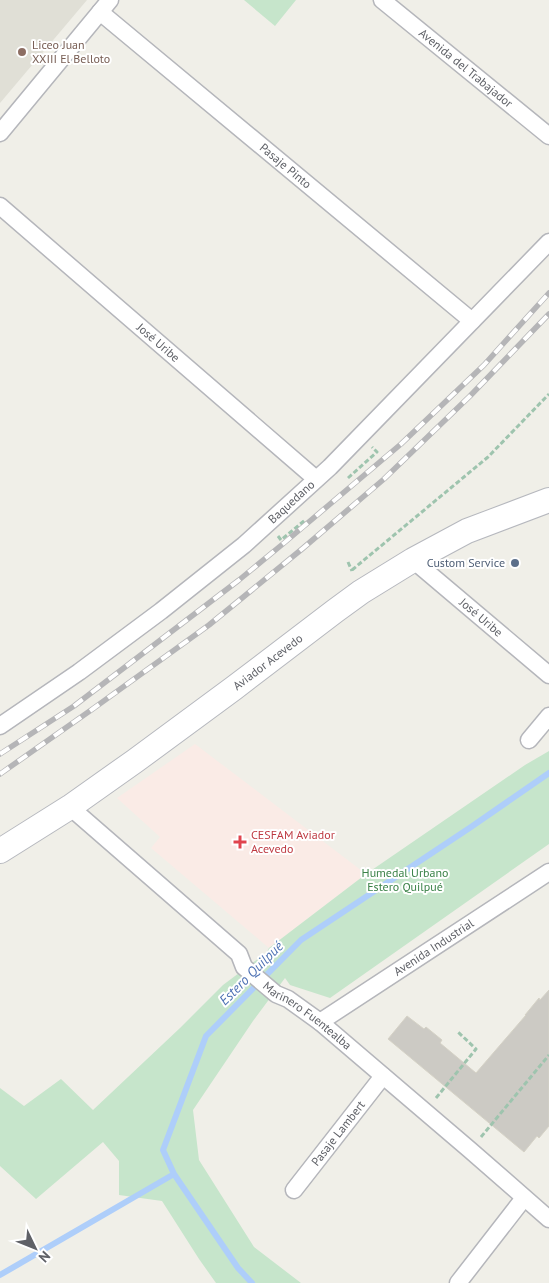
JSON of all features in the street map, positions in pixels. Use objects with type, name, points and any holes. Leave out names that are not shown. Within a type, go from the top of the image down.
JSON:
[{"type":"main road","name":"Aviador Acevedo","points":[[0,851],[70,807],[362,592],[413,560],[467,531],[549,500]]},
{"type":"street","name":"Avenida del Trabajador","points":[[382,0],[549,136]]},
{"type":"street","points":[[0,133],[105,6]]},
{"type":"street","name":"Pasaje Pinto","points":[[105,6],[472,321]]},
{"type":"street","name":"José Uribe","points":[[0,206],[316,479]]},
{"type":"street","name":"Baquedano","points":[[0,726],[79,672],[161,611],[244,545],[330,467],[549,242]]},
{"type":"street","name":"José Uribe","points":[[413,560],[549,674]]},
{"type":"street","points":[[529,740],[549,716]]},
{"type":"street","name":"Marinero Fuentealba","points":[[70,807],[239,954],[244,967],[276,994],[288,999],[320,1022],[549,1219]]},
{"type":"street","name":"Avenida Industrial","points":[[320,1022],[549,872]]},
{"type":"street","name":"Pasaje Lambert","points":[[294,1190],[383,1076]]},
{"type":"street","points":[[458,1283],[524,1198]]},
{"type":"path","points":[[352,570],[488,457],[549,394]]},
{"type":"path","points":[[424,1112],[476,1049],[458,1032]]},
{"type":"path","points":[[470,1150],[549,1055]]},
{"type":"shaded area","name":"Liceo Juan XXIII El Belloto","points":[[0,0],[87,0],[0,103]]},
{"type":"shaded area","name":"CESFAM Aviador Acevedo","points":[[195,744],[366,874],[269,948],[151,848],[160,837],[117,798]]},
{"type":"green space","points":[[244,0],[296,0],[275,26]]},
{"type":"green space","name":"Humedal Urbano Estero Quilpué","points":[[549,751],[549,844],[330,998],[290,985],[285,978],[253,1021],[193,1110],[199,1160],[254,1247],[301,1283],[216,1283],[162,1201],[119,1195],[119,1161],[103,1142],[36,1199],[0,1166],[0,1088],[24,1106],[61,1079],[93,1110],[223,985],[267,952],[269,948],[366,874],[525,765]]},
{"type":"building","points":[[549,990],[549,1126],[539,1138],[537,1136],[524,1152],[388,1039],[407,1016],[424,1029],[426,1027],[442,1040],[440,1043],[476,1073],[539,998],[540,1000]]},
{"type":"waterway","name":"Estero Quilpué","points":[[252,1283],[238,1268],[174,1174],[163,1150],[206,1036],[301,940],[549,773]]},
{"type":"waterway","points":[[0,1275],[174,1174]]},
{"type":"railway","points":[[0,754],[74,706],[239,580],[284,543],[401,444],[484,365],[549,293]]},
{"type":"railway","points":[[0,774],[209,625],[302,549],[384,479],[470,396],[549,314]]},
{"type":"place","name":"Liceo Juan XXIII El Belloto","points":[[22,52]]},
{"type":"place","name":"Custom Service","points":[[515,563]]},
{"type":"place","name":"CESFAM Aviador Acevedo","points":[[240,842]]}]
